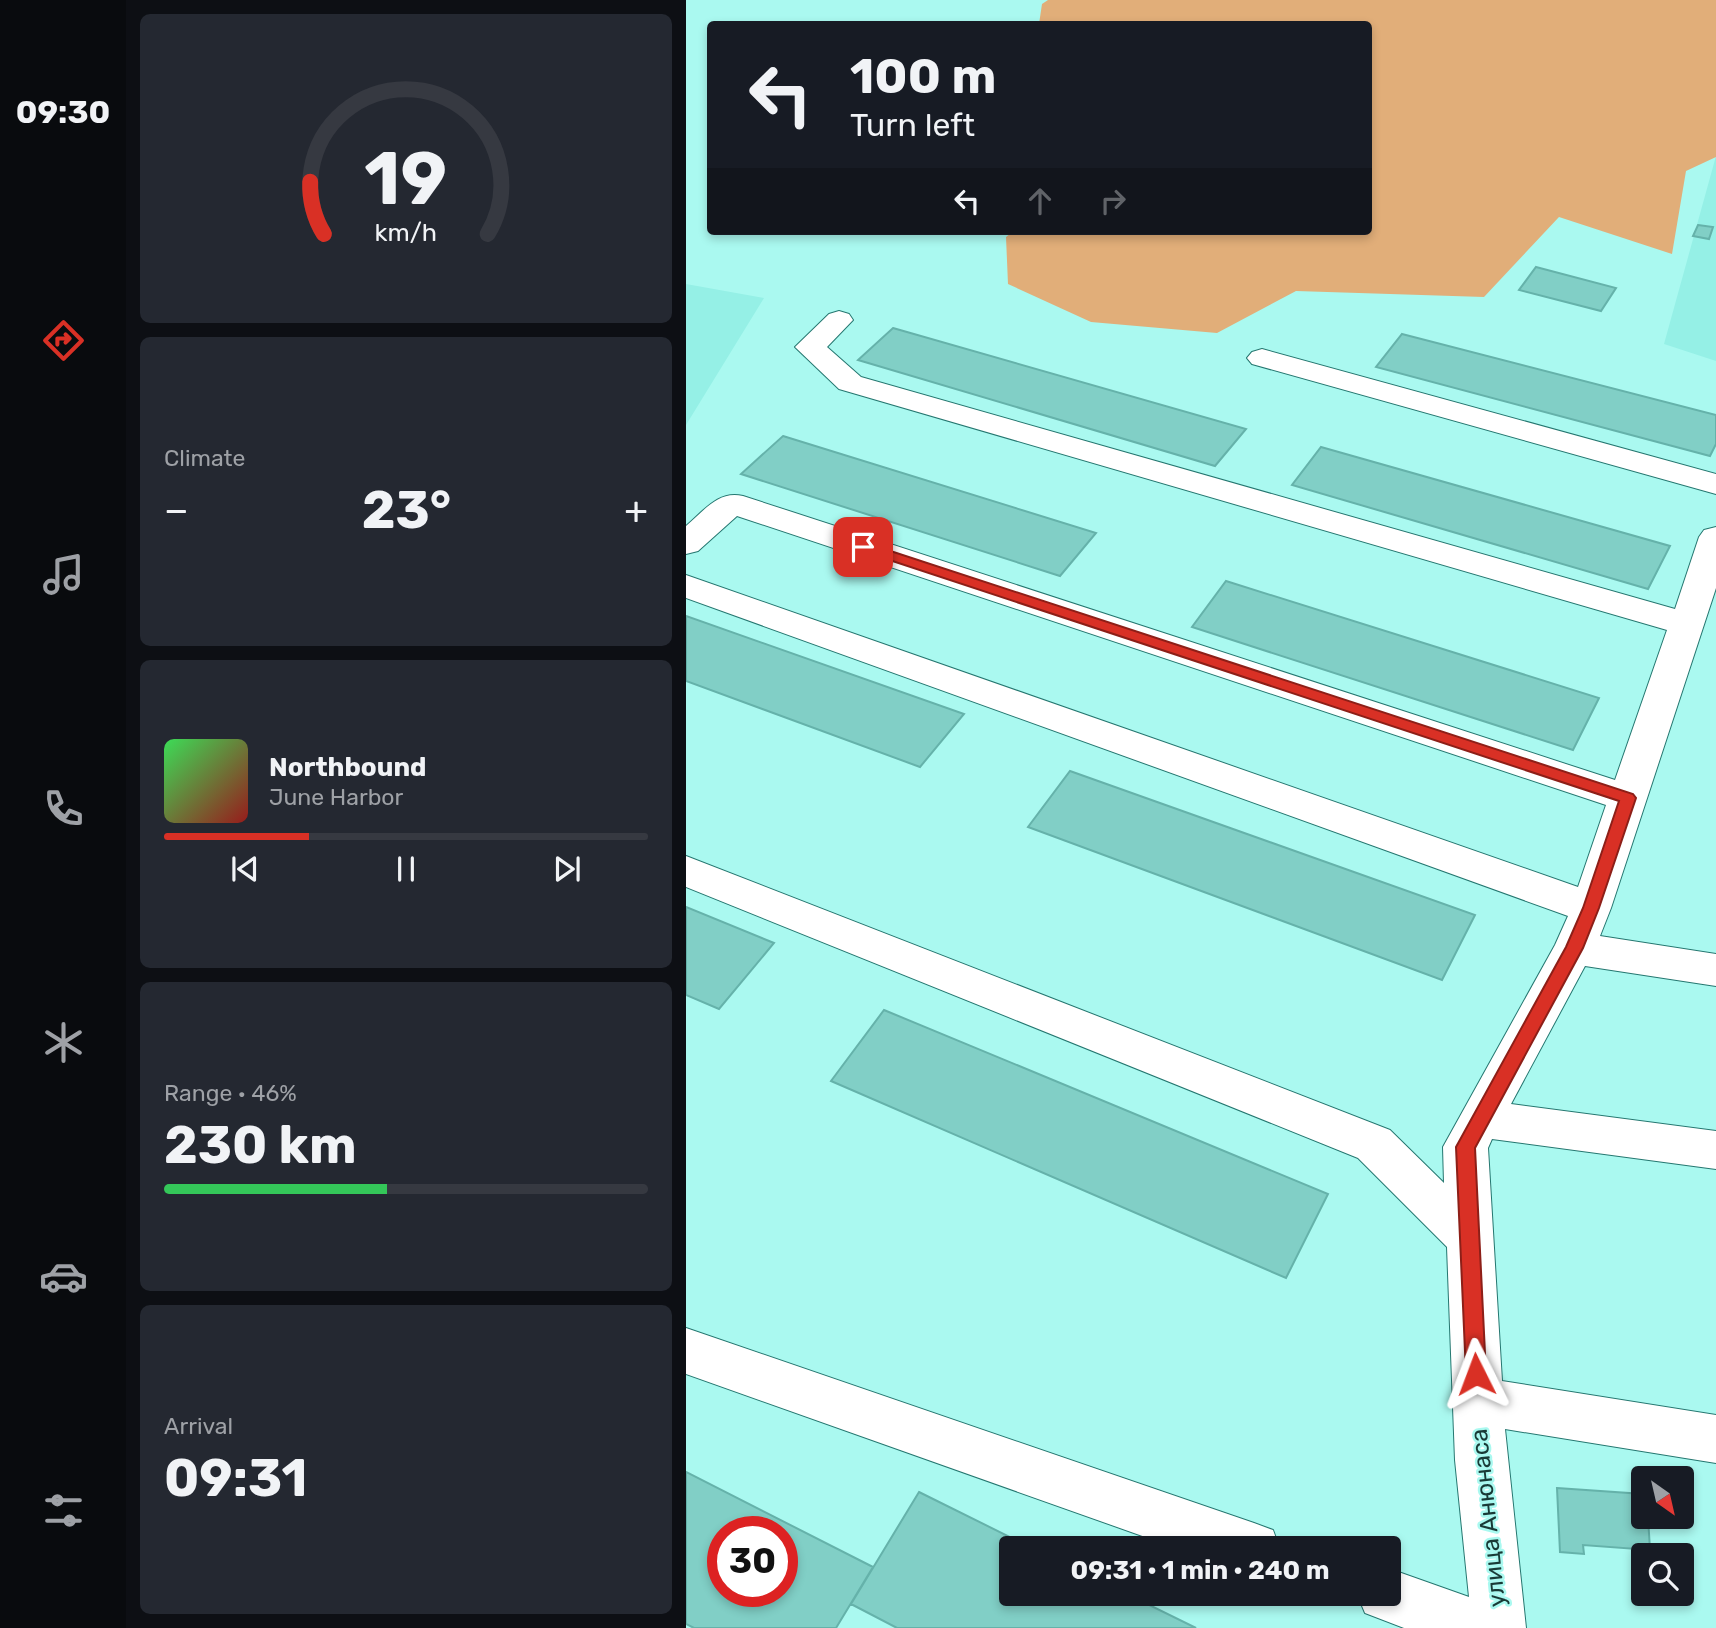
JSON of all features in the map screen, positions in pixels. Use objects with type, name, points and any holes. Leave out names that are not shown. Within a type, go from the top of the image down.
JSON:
[{"type":"street","points":[[839,320],[810,346],[850,383],[1686,624]]},
{"type":"street","points":[[1262,358],[1716,484]]},
{"type":"street","points":[[686,544],[732,503],[1628,798]]},
{"type":"street","name":"улица Анюнаса","points":[[1499,1628],[1481,1460],[1465,1147],[1574,948],[1591,908],[1716,537]]},
{"type":"street","points":[[686,586],[1591,908]]},
{"type":"street","points":[[686,871],[1374,1144],[1469,1238]]},
{"type":"street","points":[[1574,948],[1716,970]]},
{"type":"street","points":[[1481,1119],[1716,1150]]},
{"type":"street","points":[[686,1351],[1217,1536]]},
{"type":"street","points":[[1478,1401],[1716,1439]]},
{"type":"street","points":[[1401,1600],[1481,1628]]},
{"type":"shaded area","points":[[1048,0],[1716,0],[1716,157],[1686,171],[1672,254],[1559,217],[1484,297],[1296,291],[1217,333],[1091,322],[1008,284],[1006,237],[1372,235],[1372,21],[1039,21],[1042,4]]},
{"type":"shaded area","points":[[1716,156],[1716,361],[1664,344]]},
{"type":"shaded area","points":[[686,284],[764,298],[686,425]]},
{"type":"building","points":[[1698,225],[1713,227],[1709,239],[1693,236]]},
{"type":"building","points":[[1536,267],[1616,288],[1601,311],[1519,290]]},
{"type":"building","points":[[893,328],[1246,429],[1215,466],[858,360]]},
{"type":"building","points":[[1402,334],[1716,415],[1716,444],[1710,456],[1376,367]]},
{"type":"building","points":[[783,436],[1096,533],[1060,576],[741,474]]},
{"type":"building","points":[[1321,447],[1670,546],[1648,589],[1292,485]]},
{"type":"building","points":[[1226,581],[1599,698],[1573,750],[1192,627]]},
{"type":"building","points":[[686,616],[964,714],[920,767],[686,681]]},
{"type":"building","points":[[1070,771],[1475,915],[1442,980],[1028,827]]},
{"type":"building","points":[[686,907],[774,943],[719,1009],[686,995]]},
{"type":"building","points":[[884,1010],[1328,1194],[1286,1278],[831,1081]]},
{"type":"building","points":[[686,1472],[773,1516],[707,1516],[707,1607],[798,1607],[798,1529],[873,1567],[836,1628],[694,1628],[686,1624]]},
{"type":"building","points":[[1557,1488],[1631,1493],[1631,1530],[1649,1530],[1650,1543],[1631,1543],[1631,1549],[1583,1545],[1584,1554],[1560,1552]]},
{"type":"building","points":[[919,1492],[1008,1536],[999,1536],[999,1606],[1151,1606],[1196,1628],[897,1628],[851,1604]]},
{"type":"route","points":[[863,547],[1628,798],[1591,908],[1574,948],[1465,1147],[1476,1374]]}]
